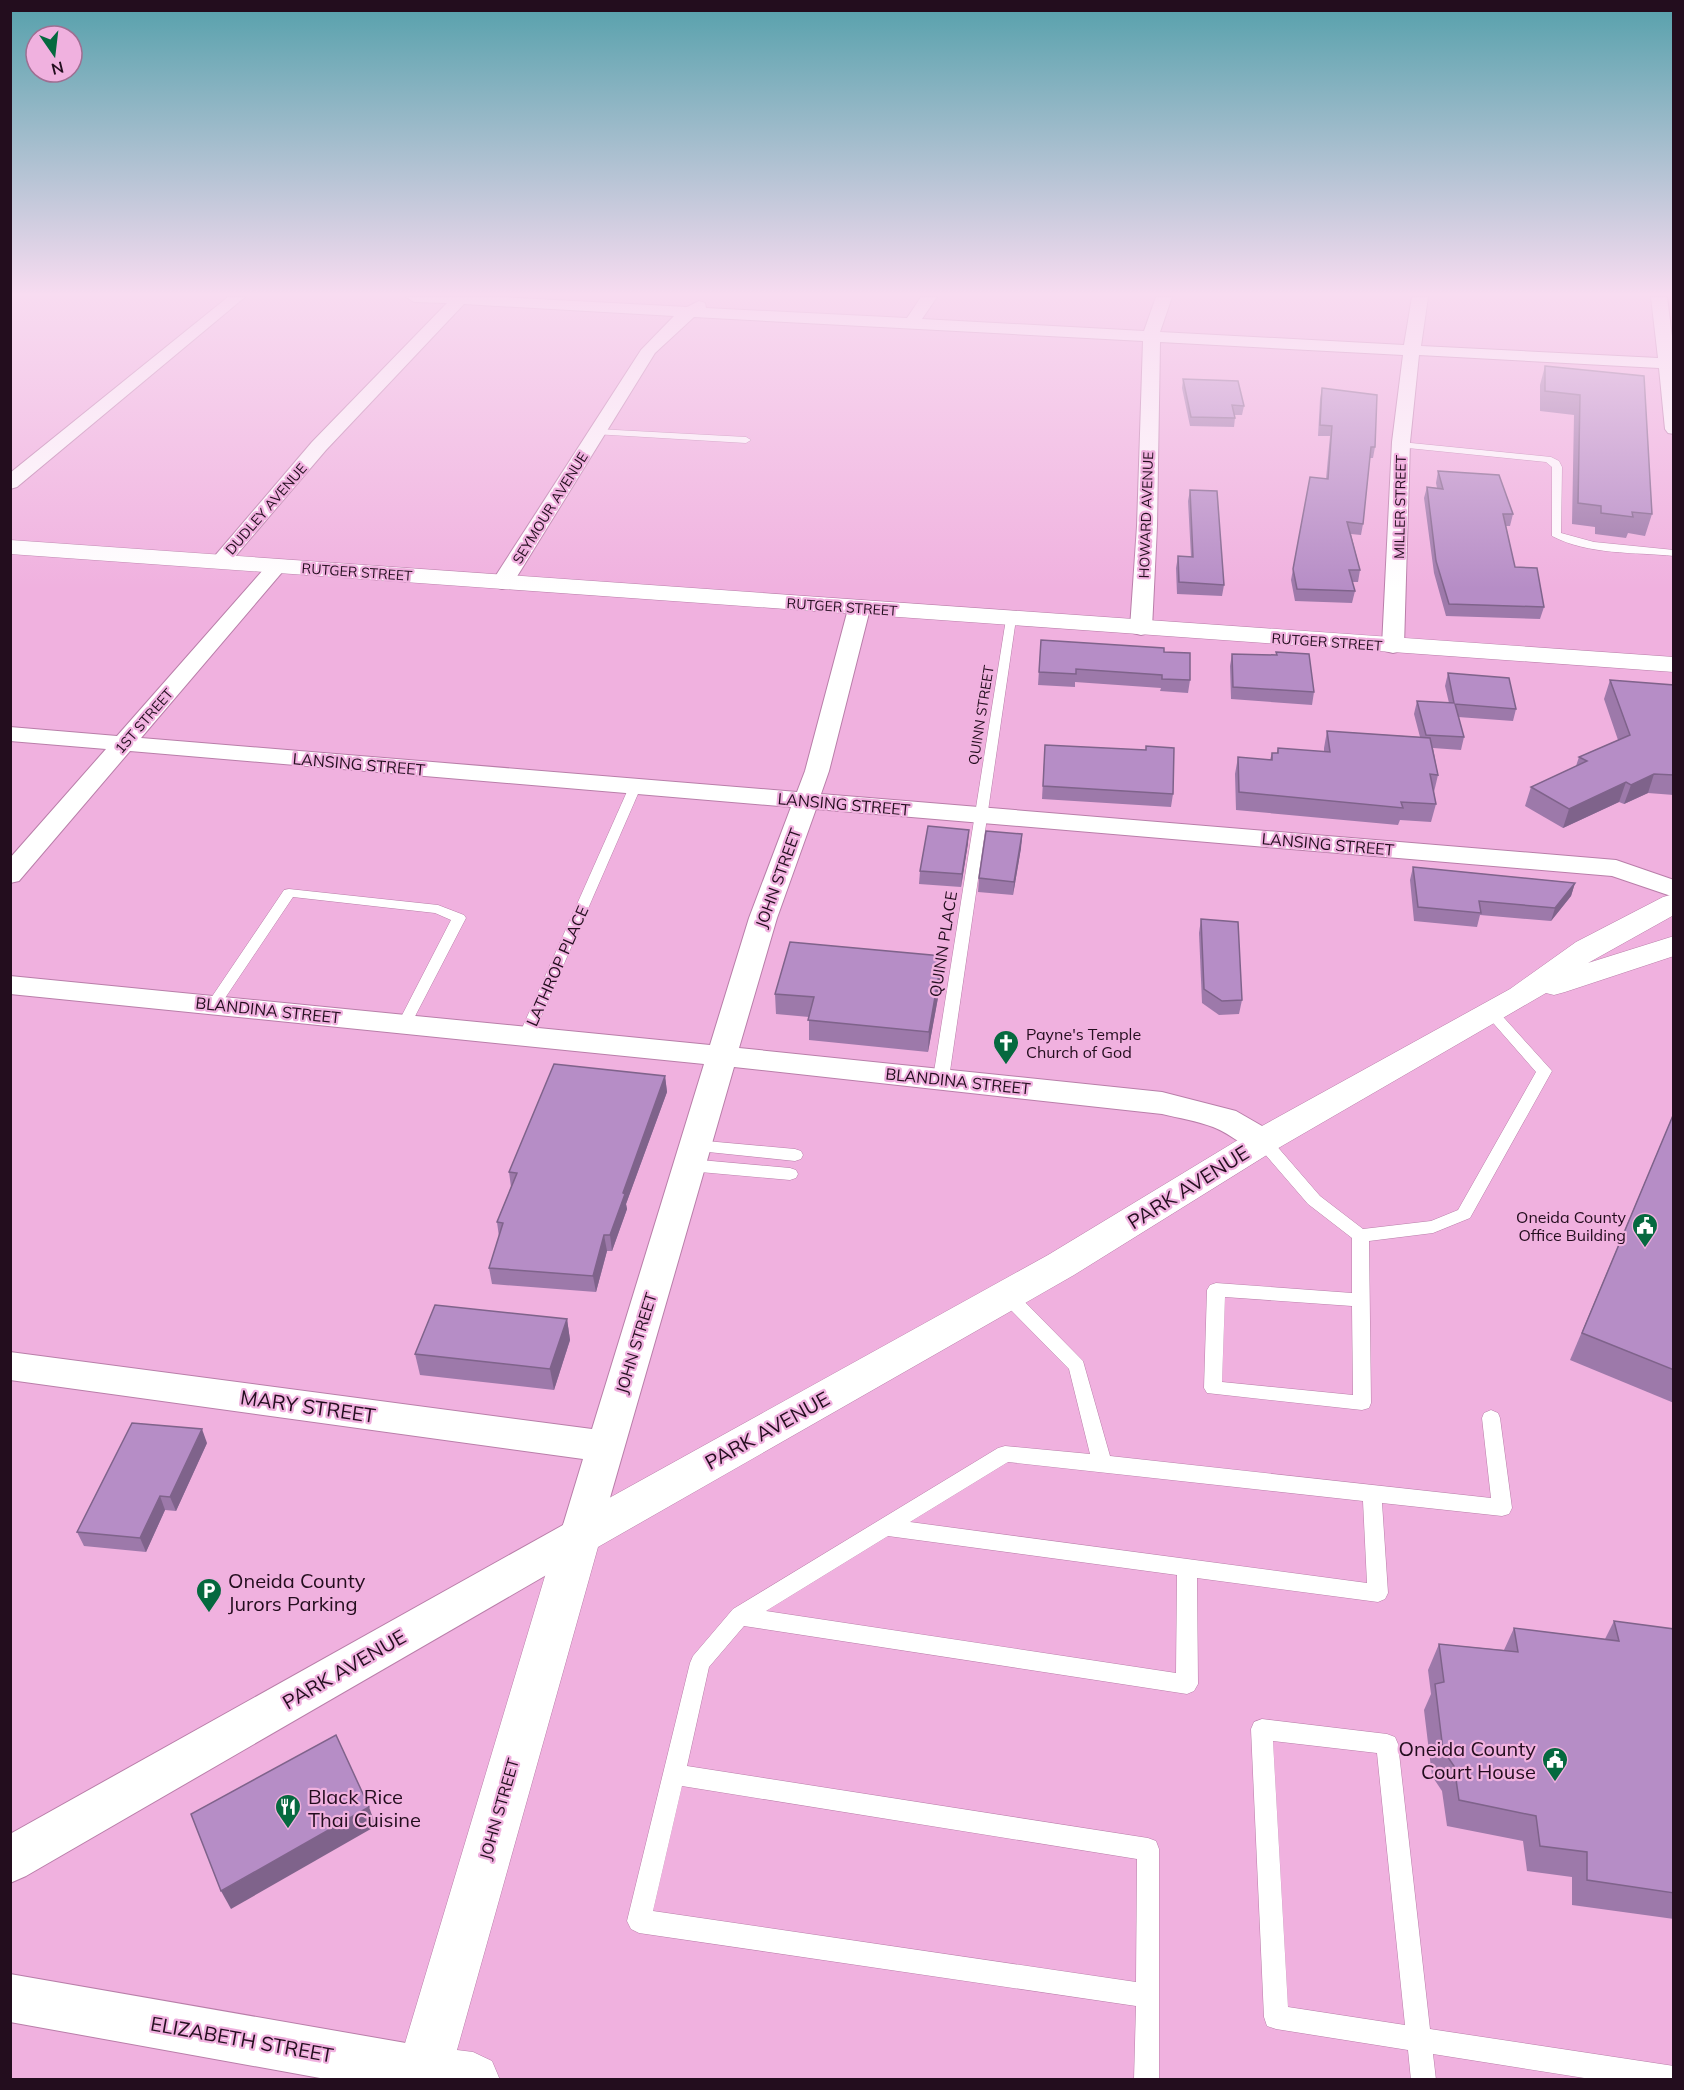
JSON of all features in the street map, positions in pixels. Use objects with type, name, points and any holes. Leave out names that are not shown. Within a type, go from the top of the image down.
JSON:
[{"type":"street","points":[[10,483],[118,395]]},
{"type":"street","name":"DUDLEY AVENUE","points":[[220,562],[319,446],[368,395]]},
{"type":"street","name":"SEYMOUR AVENUE","points":[[502,583],[621,395]]},
{"type":"street","name":"HOWARD AVENUE","points":[[1141,628],[1147,526],[1150,395]]},
{"type":"street","name":"MILLER STREET","points":[[1392,646],[1398,581],[1401,445],[1406,395]]},
{"type":"street","points":[[1672,395],[1674,429]]},
{"type":"street","name":"RUTGER STREET","points":[[10,547],[858,609],[1674,665]]},
{"type":"street","name":"1ST STREET","points":[[10,875],[277,566]]},
{"type":"street","name":"JOHN STREET","points":[[439,2076],[604,1446],[763,918],[817,771],[858,609]]},
{"type":"street","name":"LANSING STREET","points":[[10,734],[1616,868],[1674,889]]},
{"type":"street","name":"PARK AVENUE","points":[[10,1860],[1061,1265],[1263,1141],[1507,1005],[1587,949],[1674,903]]},
{"type":"street","name":"PARK AVENUE","points":[[1507,1005],[1674,945]]},
{"type":"street","name":"BLANDINA STREET","points":[[10,984],[526,1035]]},
{"type":"street","name":"LATHROP PLACE","points":[[526,1035],[646,1048]]},
{"type":"street","name":"BLANDINA STREET","points":[[646,1048],[1162,1103],[1225,1119],[1263,1141]]},
{"type":"street","name":"MARY STREET","points":[[10,1366],[604,1446]]},
{"type":"street","name":"ELIZABETH STREET","points":[[10,1998],[439,2076]]},
{"type":"lane","points":[[597,432],[746,440]]},
{"type":"lane","points":[[1401,445],[1548,459],[1556,463],[1557,467],[1556,534],[1581,543],[1674,554]]},
{"type":"lane","name":"QUINN STREET","points":[[981,815],[1011,619]]},
{"type":"lane","name":"LATHROP PLACE","points":[[526,1035],[635,787]]},
{"type":"lane","name":"QUINN PLACE","points":[[941,1078],[981,815]]},
{"type":"lane","points":[[214,1005],[289,893],[438,909],[459,918],[405,1023]]},
{"type":"lane","points":[[1263,1141],[1314,1200],[1360,1236],[1433,1227],[1464,1214],[1544,1071],[1507,1005]]},
{"type":"lane","points":[[692,1156],[795,1155]]},
{"type":"lane","points":[[692,1156],[790,1174]]},
{"type":"lane","points":[[1360,1236],[1361,1300],[1362,1403],[1213,1388],[1216,1290],[1361,1300]]},
{"type":"lane","points":[[1007,1295],[1077,1366],[1101,1463]]},
{"type":"lane","points":[[1148,1996],[639,1921],[700,1663],[740,1616],[1005,1454],[1502,1508],[1491,1418]]},
{"type":"lane","points":[[885,1527],[1378,1593],[1372,1494]]},
{"type":"lane","points":[[740,1616],[1187,1684],[1187,1567]]},
{"type":"lane","points":[[1424,2079],[1419,2038],[1388,1744],[1262,1729],[1276,2017],[1419,2038],[1674,2079]]},
{"type":"lane","points":[[673,1774],[1148,1849],[1146,2079]]},
{"type":"building","points":[[1186,395],[1241,395],[1244,406],[1232,405],[1235,418],[1191,417]]},
{"type":"building","points":[[1322,395],[1377,395],[1375,447],[1371,447],[1363,524],[1347,522],[1360,570],[1349,570],[1355,591],[1297,589],[1293,569],[1310,477],[1328,479],[1332,426],[1320,425]]},
{"type":"building","points":[[1576,395],[1645,395],[1652,514],[1632,512],[1633,517],[1601,513],[1601,506],[1578,503],[1580,395]]},
{"type":"building","points":[[1438,471],[1499,475],[1513,514],[1503,514],[1515,567],[1537,568],[1544,607],[1449,604],[1436,561],[1427,487],[1443,489]]},
{"type":"building","points":[[1190,490],[1217,491],[1224,585],[1179,582],[1178,556],[1193,557]]},
{"type":"building","points":[[1041,640],[1164,648],[1164,652],[1190,653],[1190,680],[1162,679],[1162,675],[1076,669],[1076,674],[1039,672]]},
{"type":"building","points":[[1276,652],[1309,654],[1314,692],[1233,687],[1232,654],[1277,655]]},
{"type":"building","points":[[1448,673],[1509,678],[1516,709],[1455,704],[1464,737],[1426,735],[1417,701],[1454,703]]},
{"type":"building","points":[[1610,680],[1674,685],[1674,775],[1654,774],[1631,785],[1626,782],[1569,809],[1531,787],[1587,761],[1579,757],[1630,735]]},
{"type":"building","points":[[1327,731],[1430,738],[1438,775],[1430,774],[1436,804],[1401,802],[1403,808],[1239,792],[1238,757],[1272,760],[1272,753],[1278,753],[1278,748],[1330,752]]},
{"type":"building","points":[[1045,745],[1146,750],[1146,746],[1174,748],[1173,794],[1043,786]]},
{"type":"building","points":[[928,826],[969,830],[962,874],[920,871]]},
{"type":"building","points":[[986,831],[1022,834],[1014,882],[979,878]]},
{"type":"building","points":[[1413,867],[1575,883],[1555,908],[1479,901],[1481,913],[1418,907]]},
{"type":"building","points":[[1201,919],[1238,922],[1242,1000],[1222,1001],[1204,989]]},
{"type":"building","points":[[790,942],[942,956],[929,1032],[808,1020],[814,997],[775,994]]},
{"type":"building","points":[[554,1064],[665,1076],[610,1235],[604,1235],[593,1276],[489,1268],[503,1223],[497,1222],[517,1173],[509,1172]]},
{"type":"building","name":"Oneida County Office Building","points":[[1674,1113],[1674,1370],[1582,1333]]},
{"type":"building","points":[[435,1305],[567,1319],[550,1369],[415,1354]]},
{"type":"building","points":[[132,1423],[202,1429],[170,1497],[160,1496],[140,1538],[77,1532]]},
{"type":"building","name":"Oneida County Court House","points":[[1614,1621],[1674,1629],[1674,1893],[1587,1880],[1587,1852],[1540,1846],[1536,1816],[1459,1800],[1454,1766],[1443,1750],[1435,1684],[1444,1682],[1439,1644],[1518,1652],[1514,1628],[1619,1641]]},
{"type":"building","name":"Black Rice Thai Cuisine","points":[[336,1735],[369,1807],[221,1891],[191,1814]]},
{"type":"place","name":"Payne's Temple Church of God","points":[[1006,1066]]},
{"type":"place","name":"Oneida County Office Building","points":[[1645,1249]]},
{"type":"place","name":"Oneida County Jurors Parking","points":[[209,1614]]},
{"type":"place","name":"Oneida County Court House","points":[[1555,1783]]},
{"type":"place","name":"Black Rice Thai Cuisine","points":[[288,1830]]}]
